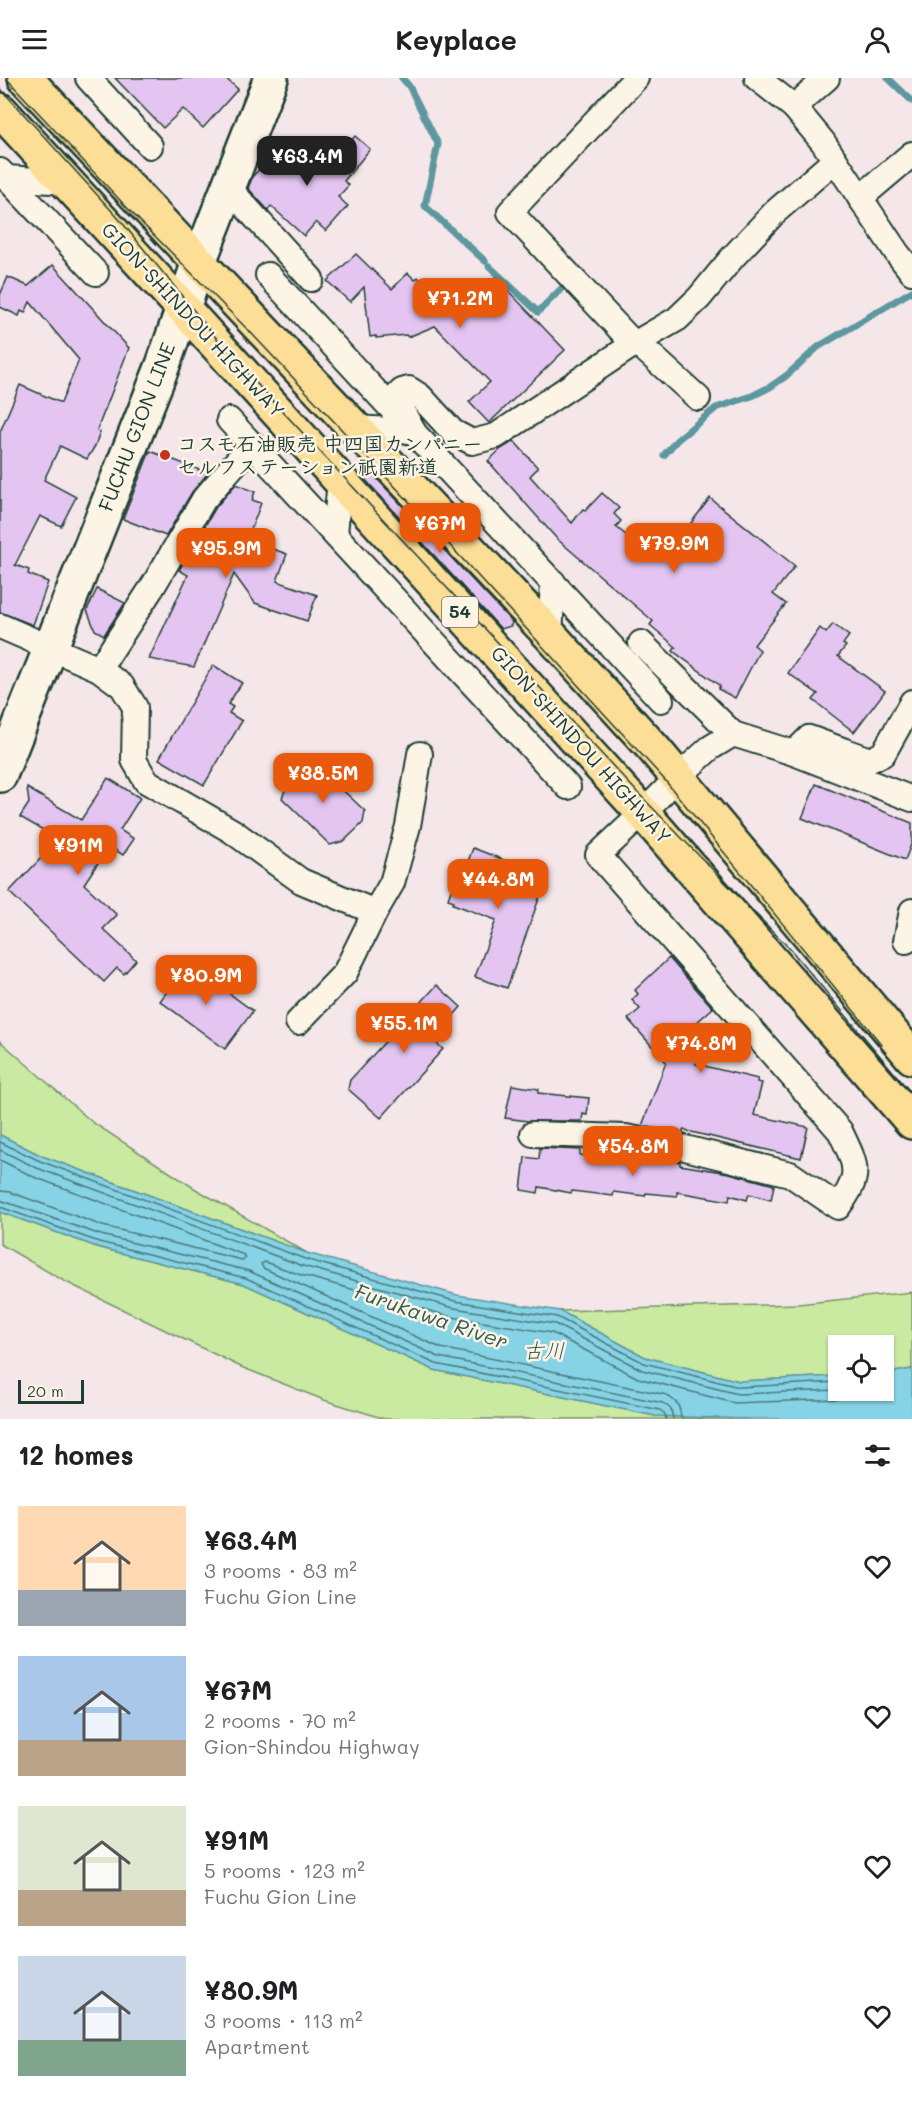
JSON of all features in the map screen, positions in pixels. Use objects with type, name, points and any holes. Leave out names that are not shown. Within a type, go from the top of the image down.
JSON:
[{"type":"highway","name":"54","points":[[37,84],[353,428],[550,635],[678,777],[912,1057]]},
{"type":"highway","name":"GION-SHINDOU HIGHWAY","points":[[0,110],[643,813],[912,1122]]},
{"type":"main road","name":"FUCHU GION LINE","points":[[0,775],[164,365],[199,262],[271,78]]},
{"type":"street","points":[[88,78],[150,146]]},
{"type":"street","points":[[636,78],[510,212],[634,344],[643,348],[698,398]]},
{"type":"street","points":[[757,78],[794,107],[823,142],[912,272]]},
{"type":"street","points":[[794,107],[827,78]]},
{"type":"street","points":[[860,198],[912,154]]},
{"type":"street","points":[[413,431],[394,398],[402,391],[409,390],[420,396],[453,432],[472,442],[496,436],[634,344],[677,319],[699,298],[775,212],[835,160]]},
{"type":"street","points":[[3,174],[66,182]]},
{"type":"street","points":[[3,174],[96,273]]},
{"type":"street","points":[[228,187],[310,279]]},
{"type":"street","points":[[268,275],[661,700]]},
{"type":"street","points":[[229,420],[568,787]]},
{"type":"street","points":[[353,428],[413,431]]},
{"type":"street","points":[[99,669],[153,586],[204,498],[252,444]]},
{"type":"street","points":[[335,534],[340,480]]},
{"type":"street","points":[[550,635],[553,582]]},
{"type":"street","points":[[0,626],[99,669],[122,686],[135,707],[134,760],[146,781],[232,831],[301,881],[375,912]]},
{"type":"street","points":[[641,643],[733,734],[795,753],[912,799]]},
{"type":"street","points":[[471,680],[529,687]]},
{"type":"street","points":[[795,753],[809,738],[870,760],[883,754],[912,702]]},
{"type":"street","points":[[533,1134],[627,1137],[685,1148],[790,1174],[838,1207],[852,1188],[855,1162],[840,1131],[598,855],[710,748],[733,734]]},
{"type":"street","points":[[298,1022],[345,974],[392,883],[408,826],[420,754]]},
{"type":"street","points":[[906,941],[912,910]]},
{"type":"green space","points":[[0,1041],[92,1122],[194,1188],[307,1253],[42,1156],[0,1135]]},
{"type":"green space","points":[[0,1212],[97,1247],[244,1284],[434,1370],[655,1416],[748,1419],[385,1419],[324,1400],[241,1367],[64,1281],[0,1244]]},
{"type":"green space","points":[[912,1292],[912,1369],[894,1372],[894,1335],[828,1335],[828,1377],[739,1381],[645,1357],[560,1311],[798,1304]]},
{"type":"water","name":"古川","points":[[0,1135],[42,1156],[307,1253],[457,1295],[560,1311],[645,1357],[739,1381],[828,1377],[828,1401],[894,1401],[894,1372],[912,1369],[912,1419],[748,1419],[655,1416],[434,1370],[244,1284],[97,1247],[0,1212]]},
{"type":"building","points":[[115,78],[225,78],[238,89],[203,128],[183,109],[163,128]]},
{"type":"building","points":[[355,136],[370,149],[344,181],[349,185],[338,197],[348,206],[326,231],[316,222],[304,236],[271,206],[268,210],[248,188],[253,176],[279,147],[306,171],[320,160],[329,167]]},
{"type":"building","points":[[356,254],[392,289],[408,273],[415,280],[418,277],[428,288],[430,286],[458,312],[495,277],[565,350],[489,423],[469,402],[490,382],[435,326],[408,337],[406,335],[370,337],[364,287],[350,302],[327,281]]},
{"type":"building","points":[[53,265],[129,348],[97,430],[100,432],[95,446],[87,459],[60,446],[44,480],[76,497],[61,526],[40,516],[15,565],[29,570],[28,574],[48,582],[33,625],[0,612],[0,432],[20,385],[61,403],[79,360],[30,302],[25,313],[21,311],[19,316],[0,307],[0,295],[8,277],[28,286]]},
{"type":"building","points":[[514,441],[538,468],[530,476],[572,523],[583,509],[585,511],[602,493],[619,508],[614,514],[621,521],[616,527],[647,552],[660,535],[670,543],[675,537],[678,540],[710,498],[795,566],[773,594],[786,604],[754,645],[760,650],[735,698],[718,689],[720,686],[673,651],[676,647],[650,625],[653,621],[557,539],[488,461]]},
{"type":"building","points":[[150,451],[208,473],[192,492],[166,536],[123,519]]},
{"type":"building","points":[[364,465],[512,622],[511,626],[501,629],[364,478]]},
{"type":"building","points":[[236,484],[255,492],[252,500],[261,503],[247,540],[287,554],[277,581],[317,595],[307,621],[255,603],[234,574],[194,667],[149,659],[188,575],[179,570],[216,507]]},
{"type":"building","points":[[97,589],[125,603],[104,635],[95,630],[87,610]]},
{"type":"building","points":[[833,624],[849,636],[843,644],[846,646],[838,656],[885,691],[854,732],[813,700],[818,694],[788,673],[820,628],[826,633]]},
{"type":"building","points":[[213,665],[242,683],[228,704],[233,707],[229,713],[242,721],[204,785],[159,759]]},
{"type":"building","points":[[313,762],[365,811],[363,823],[344,841],[330,845],[282,798],[289,780],[306,764]]},
{"type":"building","points":[[108,778],[140,798],[120,830],[134,839],[123,855],[109,846],[84,884],[117,915],[103,929],[136,960],[124,974],[117,968],[104,982],[9,892],[59,839],[20,817],[29,803],[27,788],[81,820]]},
{"type":"building","points":[[816,784],[912,823],[912,842],[905,860],[802,818]]},
{"type":"building","points":[[473,848],[509,862],[506,868],[545,882],[507,988],[475,977],[496,920],[453,904],[454,901],[448,899],[461,862],[467,864]]},
{"type":"building","points":[[669,958],[713,1008],[680,1037],[703,1045],[696,1064],[758,1079],[757,1082],[762,1083],[754,1115],[808,1127],[801,1158],[683,1130],[683,1133],[642,1126],[666,1062],[628,1019],[640,1009],[632,1000],[638,994],[635,990]]},
{"type":"building","points":[[188,963],[253,1011],[225,1049],[160,1001]]},
{"type":"building","points":[[437,985],[461,1007],[446,1024],[449,1027],[436,1043],[443,1049],[381,1118],[348,1089],[350,1080]]},
{"type":"building","points":[[512,1085],[539,1089],[538,1093],[589,1098],[587,1115],[583,1114],[582,1121],[528,1121],[505,1118]]},
{"type":"building","points":[[540,1148],[580,1150],[580,1155],[629,1162],[632,1153],[680,1162],[680,1165],[729,1173],[774,1185],[771,1200],[749,1194],[747,1200],[730,1195],[729,1201],[677,1192],[677,1196],[646,1193],[645,1196],[614,1192],[613,1196],[572,1191],[571,1193],[539,1187],[538,1193],[521,1190],[525,1157],[539,1159]]},
{"type":"waterway","points":[[402,78],[409,86],[438,144],[425,206],[485,261]]},
{"type":"waterway","points":[[888,78],[912,101]]},
{"type":"waterway","points":[[489,266],[538,312],[567,283],[569,285]]},
{"type":"waterway","points":[[664,455],[677,440],[716,408],[752,396],[770,387],[818,347],[912,291]]},
{"type":"tram line","points":[[6,78],[131,212],[253,335],[663,778],[882,1045]]},
{"type":"tram line","points":[[0,88],[120,220],[231,356],[639,794],[790,949],[912,1094]]},
{"type":"place","name":"コスモ石油販売 中四国カンパニー セルフステーション祇園新道","points":[[165,455]]},
{"type":"water label","name":"Furukawa River","points":[[431,1317]]}]
